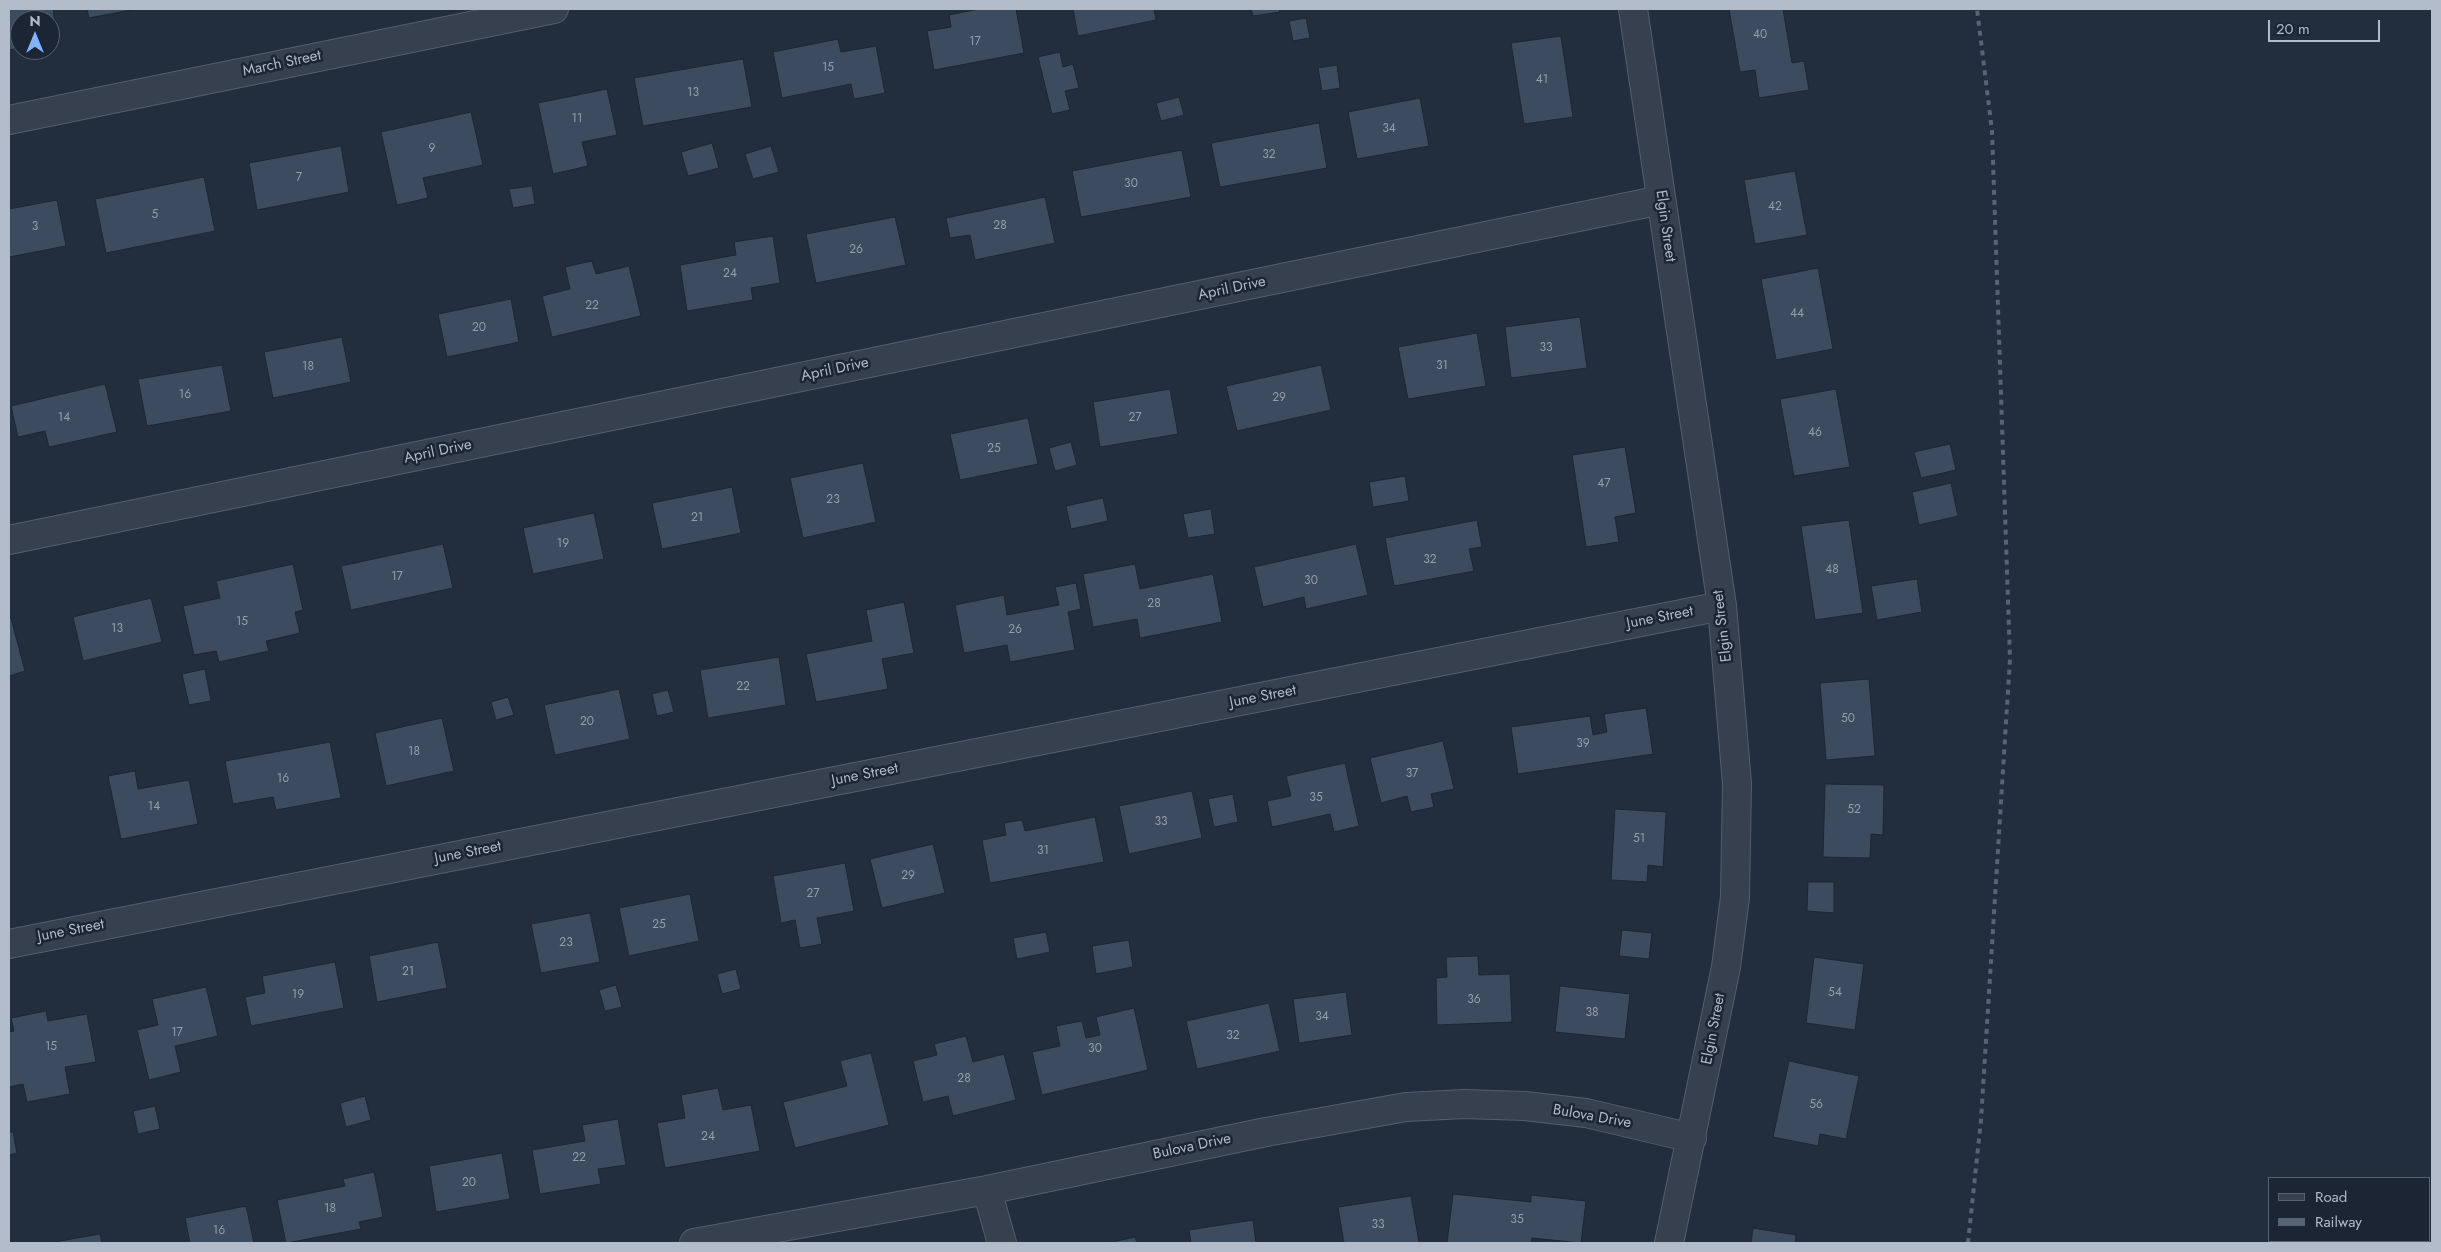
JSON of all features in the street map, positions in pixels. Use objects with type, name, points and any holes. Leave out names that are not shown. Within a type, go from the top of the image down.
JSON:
[{"type":"street","name":"March Street","points":[[9,120],[554,9]]},
{"type":"street","name":"Elgin Street","points":[[1633,9],[1722,606],[1737,784],[1734,897],[1726,967],[1669,1243]]},
{"type":"street","name":"April Drive","points":[[9,540],[1661,200]]},
{"type":"street","name":"June Street","points":[[9,944],[1722,606]]},
{"type":"street","name":"Bulova Drive","points":[[694,1243],[987,1190],[1266,1132],[1406,1107],[1464,1104],[1525,1106],[1586,1113],[1692,1138]]},
{"type":"street","points":[[987,1190],[1002,1243]]},
{"type":"building","points":[[9,9],[53,9],[10,10],[9,50]]},
{"type":"building","points":[[87,9],[136,9],[89,18]]},
{"type":"building","points":[[979,9],[1016,9],[1024,53],[934,70],[927,31],[951,27],[949,15]]},
{"type":"building","points":[[1073,9],[1154,9],[1156,20],[1078,36]]},
{"type":"building","points":[[1251,9],[1279,9],[1280,12],[1253,16]]},
{"type":"building","points":[[1729,9],[1783,9],[1792,63],[1804,61],[1809,90],[1759,98],[1755,70],[1740,72]]},
{"type":"building","points":[[1306,18],[1310,38],[1293,41],[1289,21]]},
{"type":"building","points":[[1561,36],[1573,117],[1524,124],[1511,43]]},
{"type":"building","points":[[838,39],[841,52],[876,46],[885,93],[854,99],[851,84],[782,98],[773,52]]},
{"type":"building","points":[[1060,52],[1063,67],[1073,64],[1079,88],[1065,91],[1070,110],[1052,114],[1038,57]]},
{"type":"building","points":[[743,59],[752,107],[643,126],[634,78]]},
{"type":"building","points":[[1337,65],[1340,88],[1322,91],[1318,68]]},
{"type":"building","points":[[607,89],[617,135],[582,142],[588,166],[553,174],[538,103]]},
{"type":"building","points":[[1179,97],[1184,115],[1161,121],[1156,103]]},
{"type":"building","points":[[1420,98],[1429,146],[1357,159],[1348,112]]},
{"type":"building","points":[[471,112],[483,165],[423,178],[428,198],[397,205],[381,132]]},
{"type":"building","points":[[1319,123],[1327,168],[1220,187],[1211,143]]},
{"type":"building","points":[[712,143],[719,168],[688,176],[681,152]]},
{"type":"building","points":[[341,146],[349,192],[257,210],[249,163]]},
{"type":"building","points":[[771,146],[779,172],[753,179],[745,154]]},
{"type":"building","points":[[1182,150],[1191,197],[1081,217],[1072,171]]},
{"type":"building","points":[[1795,171],[1807,235],[1755,244],[1744,180]]},
{"type":"building","points":[[204,177],[215,231],[106,253],[95,199]]},
{"type":"building","points":[[532,186],[535,204],[513,208],[509,189]]},
{"type":"building","points":[[1045,197],[1055,243],[975,260],[970,235],[950,238],[946,218]]},
{"type":"building","points":[[57,200],[66,246],[9,257],[9,209]]},
{"type":"building","points":[[895,217],[906,265],[816,283],[806,234]]},
{"type":"building","points":[[773,236],[780,283],[751,288],[753,300],[687,311],[680,265],[736,255],[734,242]]},
{"type":"building","points":[[592,261],[596,274],[629,266],[641,316],[552,337],[542,296],[570,289],[565,267]]},
{"type":"building","points":[[1818,268],[1833,349],[1776,360],[1761,279]]},
{"type":"building","points":[[511,299],[519,342],[447,357],[438,314]]},
{"type":"building","points":[[1580,317],[1587,368],[1511,378],[1505,327]]},
{"type":"building","points":[[1477,333],[1486,386],[1408,399],[1398,347]]},
{"type":"building","points":[[342,337],[351,382],[273,398],[264,352]]},
{"type":"building","points":[[222,365],[231,411],[147,426],[138,379]]},
{"type":"building","points":[[1321,365],[1331,410],[1237,431],[1226,386]]},
{"type":"building","points":[[105,384],[117,432],[49,447],[45,431],[18,437],[11,406]]},
{"type":"building","points":[[1170,389],[1178,434],[1100,447],[1093,402]]},
{"type":"building","points":[[1836,389],[1850,467],[1794,476],[1780,399]]},
{"type":"building","points":[[1028,418],[1038,464],[960,480],[950,434]]},
{"type":"building","points":[[1071,442],[1077,465],[1055,471],[1049,448]]},
{"type":"building","points":[[1950,444],[1956,470],[1921,478],[1914,452]]},
{"type":"building","points":[[1625,447],[1636,513],[1615,517],[1619,542],[1586,547],[1572,455]]},
{"type":"building","points":[[863,463],[876,522],[803,538],[790,478]]},
{"type":"building","points":[[1405,476],[1409,501],[1373,507],[1369,482]]},
{"type":"building","points":[[1951,483],[1958,516],[1919,525],[1912,492]]},
{"type":"building","points":[[732,487],[741,533],[662,549],[652,503]]},
{"type":"building","points":[[1103,498],[1108,521],[1071,529],[1066,506]]},
{"type":"building","points":[[1211,509],[1215,534],[1188,538],[1183,514]]},
{"type":"building","points":[[594,513],[604,559],[533,574],[523,528]]},
{"type":"building","points":[[1477,520],[1482,547],[1469,549],[1474,571],[1394,586],[1385,538]]},
{"type":"building","points":[[1849,520],[1863,613],[1815,620],[1801,526]]},
{"type":"building","points":[[443,544],[453,588],[351,610],[341,566]]},
{"type":"building","points":[[1356,544],[1368,595],[1306,609],[1304,597],[1263,607],[1254,567]]},
{"type":"building","points":[[293,564],[303,610],[295,612],[300,633],[266,641],[269,651],[219,662],[216,651],[194,655],[183,606],[220,598],[216,581]]},
{"type":"building","points":[[1135,564],[1140,589],[1213,574],[1222,622],[1140,638],[1137,619],[1093,627],[1083,574]]},
{"type":"building","points":[[1917,579],[1922,612],[1877,620],[1871,586]]},
{"type":"building","points":[[1076,583],[1081,609],[1068,612],[1075,650],[1010,662],[1007,645],[964,653],[955,605],[1004,595],[1007,615],[1059,605],[1055,587]]},
{"type":"building","points":[[151,598],[162,642],[83,661],[73,617]]},
{"type":"building","points":[[904,602],[914,653],[882,659],[888,689],[816,702],[806,654],[872,641],[866,610]]},
{"type":"building","points":[[11,618],[25,671],[9,676],[9,619]]},
{"type":"building","points":[[779,657],[786,705],[708,718],[700,670]]},
{"type":"building","points":[[205,669],[211,701],[189,705],[182,674]]},
{"type":"building","points":[[1869,679],[1875,756],[1826,760],[1820,683]]},
{"type":"building","points":[[619,689],[630,739],[555,755],[544,705]]},
{"type":"building","points":[[668,690],[674,712],[657,716],[652,694]]},
{"type":"building","points":[[508,697],[514,715],[496,720],[491,702]]},
{"type":"building","points":[[1646,708],[1653,754],[1518,774],[1511,727],[1590,716],[1593,735],[1607,732],[1604,714]]},
{"type":"building","points":[[442,718],[454,771],[386,786],[375,733]]},
{"type":"building","points":[[1443,741],[1454,789],[1431,794],[1434,807],[1411,812],[1407,796],[1381,803],[1370,758]]},
{"type":"building","points":[[330,742],[341,798],[276,810],[273,797],[233,804],[225,761]]},
{"type":"building","points":[[1345,763],[1359,826],[1334,832],[1330,814],[1272,827],[1267,801],[1291,796],[1286,776]]},
{"type":"building","points":[[135,771],[138,789],[189,780],[198,824],[121,839],[108,776]]},
{"type":"building","points":[[1825,784],[1884,785],[1883,835],[1871,834],[1870,858],[1823,857]]},
{"type":"building","points":[[1192,791],[1202,838],[1129,854],[1119,806]]},
{"type":"building","points":[[1233,794],[1238,822],[1214,827],[1208,799]]},
{"type":"building","points":[[1615,809],[1666,812],[1663,867],[1648,865],[1647,882],[1611,880]]},
{"type":"building","points":[[1095,817],[1104,862],[990,883],[982,840],[1006,835],[1004,823],[1022,820],[1025,831]]},
{"type":"building","points":[[933,844],[945,893],[882,908],[870,859]]},
{"type":"building","points":[[845,863],[854,911],[817,918],[822,944],[800,948],[795,920],[781,923],[773,876]]},
{"type":"building","points":[[1808,882],[1834,882],[1834,913],[1807,911]]},
{"type":"building","points":[[690,894],[699,941],[629,956],[619,908]]},
{"type":"building","points":[[590,913],[600,962],[541,973],[531,924]]},
{"type":"building","points":[[1622,930],[1652,933],[1649,959],[1619,956]]},
{"type":"building","points":[[1046,932],[1050,952],[1017,959],[1013,938]]},
{"type":"building","points":[[1129,940],[1133,967],[1096,974],[1092,946]]},
{"type":"building","points":[[438,942],[447,988],[377,1002],[369,956]]},
{"type":"building","points":[[1478,956],[1479,975],[1510,974],[1512,1022],[1437,1025],[1436,978],[1447,977],[1446,957]]},
{"type":"building","points":[[1814,957],[1864,964],[1855,1030],[1806,1023]]},
{"type":"building","points":[[335,962],[344,1008],[251,1026],[245,997],[265,993],[262,976]]},
{"type":"building","points":[[736,969],[741,989],[722,994],[717,974]]},
{"type":"building","points":[[616,985],[622,1007],[605,1011],[599,990]]},
{"type":"building","points":[[1560,986],[1630,994],[1625,1039],[1555,1032]]},
{"type":"building","points":[[206,987],[218,1036],[175,1046],[181,1072],[149,1080],[137,1030],[158,1025],[152,999]]},
{"type":"building","points":[[1346,992],[1352,1035],[1299,1043],[1293,999]]},
{"type":"building","points":[[1269,1003],[1280,1051],[1197,1069],[1186,1021]]},
{"type":"building","points":[[1134,1008],[1148,1070],[1042,1095],[1032,1052],[1060,1046],[1056,1026],[1082,1021],[1086,1038],[1100,1035],[1096,1017]]},
{"type":"building","points":[[46,1011],[48,1021],[87,1014],[96,1062],[65,1067],[70,1094],[27,1102],[23,1084],[9,1087],[9,1032],[14,1031],[11,1018]]},
{"type":"building","points":[[966,1036],[973,1062],[1004,1054],[1016,1100],[953,1116],[948,1096],[923,1102],[913,1061],[937,1055],[934,1044]]},
{"type":"building","points":[[871,1053],[889,1125],[795,1148],[783,1102],[847,1086],[840,1061]]},
{"type":"building","points":[[1789,1061],[1859,1076],[1846,1139],[1820,1134],[1818,1146],[1773,1137]]},
{"type":"building","points":[[718,1088],[723,1110],[751,1105],[760,1151],[665,1168],[657,1123],[685,1118],[681,1095]]},
{"type":"building","points":[[365,1096],[371,1120],[346,1127],[340,1103]]},
{"type":"building","points":[[155,1106],[160,1129],[138,1134],[133,1111]]},
{"type":"building","points":[[618,1119],[626,1165],[598,1169],[601,1184],[540,1194],[532,1150],[585,1141],[582,1125]]},
{"type":"building","points":[[9,1132],[13,1132],[17,1153],[9,1155]]},
{"type":"building","points":[[502,1153],[510,1199],[436,1212],[429,1166]]},
{"type":"building","points":[[374,1172],[383,1217],[359,1222],[361,1229],[286,1243],[277,1200],[345,1186],[343,1179]]},
{"type":"building","points":[[1453,1194],[1531,1202],[1531,1195],[1586,1201],[1581,1243],[1532,1238],[1531,1243],[1447,1243]]},
{"type":"building","points":[[1411,1196],[1419,1243],[1344,1243],[1338,1207]]},
{"type":"building","points":[[246,1206],[254,1243],[190,1243],[185,1218]]},
{"type":"building","points":[[1253,1220],[1256,1243],[1191,1243],[1189,1230]]},
{"type":"building","points":[[1753,1228],[1796,1235],[1795,1243],[1751,1243]]},
{"type":"building","points":[[100,1234],[102,1243],[49,1243]]},
{"type":"building","points":[[1135,1237],[1137,1243],[1108,1243]]},
{"type":"railway","points":[[1968,1243],[1981,1120],[2010,659],[1992,131],[1977,9]]}]
